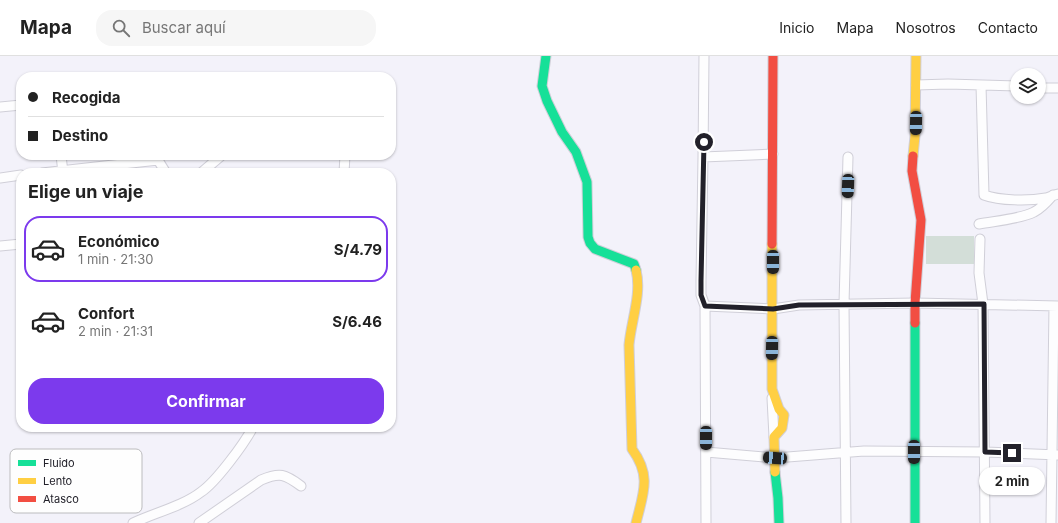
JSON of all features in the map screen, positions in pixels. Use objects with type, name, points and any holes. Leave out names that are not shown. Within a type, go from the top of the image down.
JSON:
[{"type":"street","points":[[546,56],[542,86],[547,101],[562,132],[576,152],[586,182],[588,237],[590,243],[595,249],[634,264],[637,271],[638,280],[630,332],[629,375],[633,431],[632,449],[640,458],[646,478],[636,523]]},
{"type":"street","points":[[704,56],[704,157],[701,295],[705,306],[706,523]]},
{"type":"street","points":[[773,56],[772,389],[779,409],[784,415],[784,425],[780,432],[774,437],[775,481],[778,498],[779,523]]},
{"type":"street","points":[[915,523],[915,303],[920,220],[912,170],[912,151],[915,136],[916,56]]},
{"type":"street","points":[[916,85],[948,84],[1010,86]]},
{"type":"street","points":[[981,85],[984,195],[990,197],[1022,200],[1047,198],[1055,195]]},
{"type":"street","points":[[1046,88],[1058,88]]},
{"type":"street","points":[[0,107],[16,105]]},
{"type":"street","points":[[704,157],[773,154]]},
{"type":"street","points":[[846,523],[844,304],[848,157]]},
{"type":"street","points":[[90,168],[144,160]]},
{"type":"street","points":[[206,168],[216,160]]},
{"type":"street","points":[[0,178],[16,176]]},
{"type":"street","points":[[979,224],[1030,214],[1045,205],[1055,195]]},
{"type":"street","points":[[980,239],[979,273],[984,304],[985,523]]},
{"type":"street","points":[[0,246],[16,244]]},
{"type":"street","points":[[705,306],[773,309],[799,305],[915,303],[1056,306],[1055,455],[1051,523]]},
{"type":"street","points":[[133,523],[201,493],[212,482],[250,432]]},
{"type":"street","points":[[706,452],[775,458],[864,451],[985,452],[1055,455]]},
{"type":"street","points":[[199,523],[261,480],[270,476],[284,475],[301,486]]},
{"type":"shaded area","points":[[926,236],[974,236],[974,264],[926,264]]},
{"type":"traffic: fast","points":[[546,56],[542,86],[547,101],[562,132],[576,152],[587,182],[588,237],[590,243],[595,249],[634,264],[636,270]]},
{"type":"traffic: fast","points":[[915,323],[915,523]]},
{"type":"traffic: fast","points":[[775,472],[779,523]]},
{"type":"traffic: slow","points":[[913,156],[915,136],[916,56]]},
{"type":"traffic: slow","points":[[772,244],[772,389],[779,409],[784,415],[782,428],[774,437],[775,472]]},
{"type":"traffic: slow","points":[[636,270],[638,288],[629,345],[632,449],[642,468],[644,485],[636,523]]},
{"type":"traffic: jam","points":[[772,244],[773,56]]},
{"type":"traffic: jam","points":[[913,156],[912,171],[921,220],[915,323]]},
{"type":"route","points":[[704,142],[701,295],[705,306],[773,309],[799,305],[915,303],[984,304],[985,452],[1012,453]]}]
